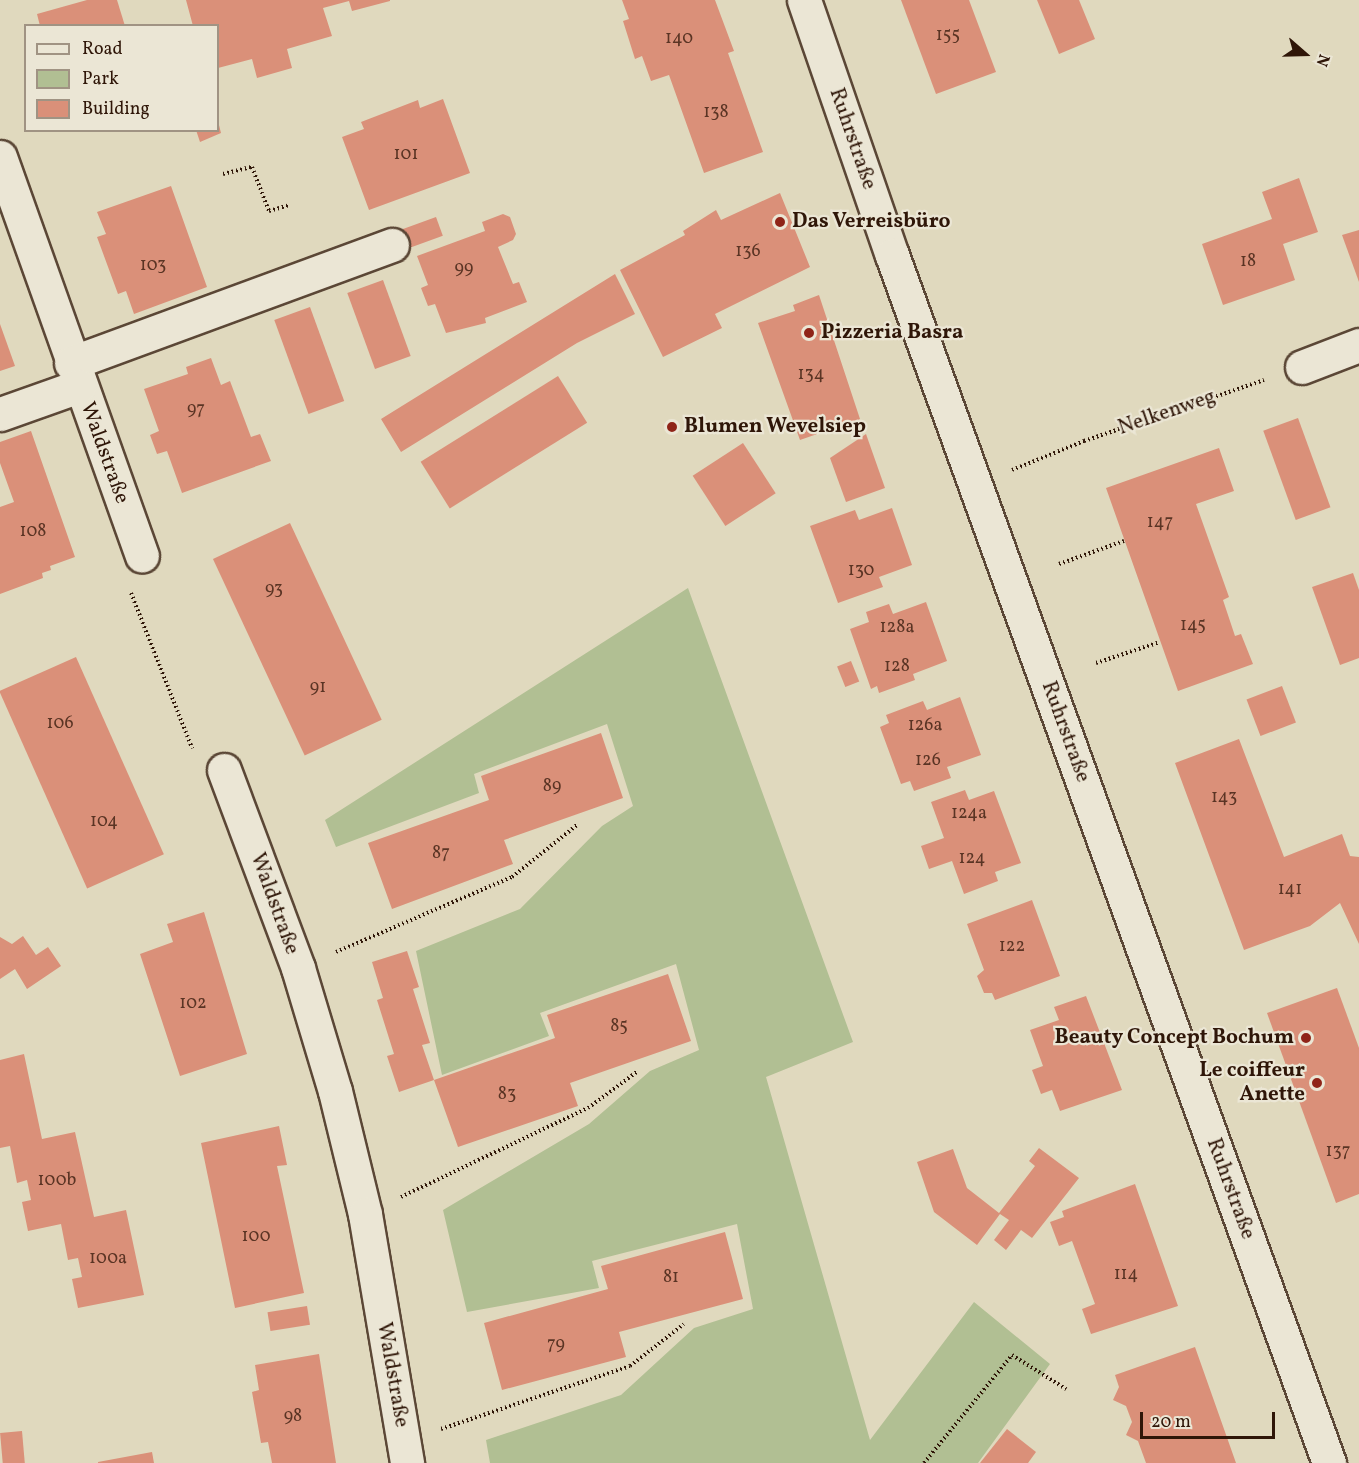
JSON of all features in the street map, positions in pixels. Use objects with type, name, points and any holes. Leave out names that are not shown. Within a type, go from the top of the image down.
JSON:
[{"type":"street","name":"Ruhrstraße","points":[[804,0],[892,255],[977,484],[1329,1463]]},
{"type":"street","name":"Waldstraße","points":[[0,157],[75,374],[142,555]]},
{"type":"street","name":"Waldstraße","points":[[0,414],[75,374],[392,245]]},
{"type":"street","points":[[1302,367],[1359,345]]},
{"type":"street","name":"Waldstraße","points":[[224,770],[298,968],[335,1091],[365,1214],[405,1452]]},
{"type":"path","points":[[223,174],[252,167],[269,211],[290,205]]},
{"type":"path","name":"Nelkenweg","points":[[977,484],[1083,441],[1302,367]]},
{"type":"path","points":[[1059,564],[1124,541]]},
{"type":"path","points":[[142,555],[127,584],[198,762],[224,770]]},
{"type":"path","points":[[1096,663],[1160,642]]},
{"type":"path","points":[[298,968],[512,877],[578,825]]},
{"type":"path","points":[[365,1214],[588,1108],[638,1071]]},
{"type":"path","points":[[405,1452],[630,1366],[684,1324]]},
{"type":"path","points":[[924,1463],[1012,1355],[1066,1389]]},
{"type":"green space","points":[[688,588],[853,1042],[766,1077],[870,1440],[974,1302],[1050,1364],[978,1463],[490,1463],[486,1440],[621,1395],[694,1328],[753,1309],[737,1224],[592,1261],[599,1288],[467,1312],[443,1210],[589,1124],[650,1071],[699,1050],[676,964],[540,1013],[549,1036],[442,1075],[416,951],[520,909],[602,826],[633,806],[607,724],[474,774],[479,793],[336,847],[325,820]]},
{"type":"building","points":[[87,0],[117,0],[124,24],[40,24],[37,14]]},
{"type":"building","points":[[186,0],[390,0],[352,11],[349,1],[323,8],[332,36],[287,49],[292,68],[257,78],[252,59],[219,68],[219,24],[192,24]]},
{"type":"building","points":[[622,0],[715,0],[734,51],[728,53],[763,152],[704,173],[669,75],[651,81],[642,56],[635,59],[623,21],[629,19]]},
{"type":"building","points":[[901,0],[969,0],[996,72],[936,94]]},
{"type":"building","points":[[1037,0],[1079,0],[1095,39],[1059,54]]},
{"type":"building","points":[[443,99],[470,173],[369,210],[342,137],[364,129],[361,122],[418,100],[420,108]]},
{"type":"building","points":[[219,125],[221,133],[200,142],[197,132],[219,132]]},
{"type":"building","points":[[1299,178],[1318,232],[1283,244],[1295,280],[1223,305],[1202,244],[1272,219],[1262,192]]},
{"type":"building","points":[[171,186],[207,287],[134,314],[126,291],[118,294],[97,237],[106,234],[97,212]]},
{"type":"building","points":[[780,193],[810,267],[715,314],[722,328],[663,357],[620,270],[685,235],[683,231],[716,210],[721,220]]},
{"type":"building","points":[[503,214],[510,217],[516,234],[513,240],[498,247],[513,284],[519,282],[527,302],[485,318],[486,323],[446,333],[435,304],[428,306],[421,288],[428,285],[417,256],[485,231],[482,222]]},
{"type":"building","points":[[436,217],[443,236],[407,249],[400,230]]},
{"type":"building","points":[[1359,230],[1359,282],[1342,235]]},
{"type":"building","points":[[615,274],[635,314],[577,343],[401,452],[381,419]]},
{"type":"building","points":[[383,280],[411,356],[375,369],[347,293]]},
{"type":"building","points":[[819,295],[860,419],[800,440],[758,323],[795,311],[793,305]]},
{"type":"building","points":[[310,307],[344,401],[308,414],[274,320]]},
{"type":"building","points":[[0,324],[15,366],[0,371]]},
{"type":"building","points":[[211,358],[221,385],[230,381],[251,437],[260,434],[271,461],[182,493],[167,451],[157,454],[150,435],[159,431],[144,389],[188,374],[186,367]]},
{"type":"building","points":[[558,376],[587,423],[450,508],[421,462]]},
{"type":"building","points":[[1298,418],[1330,507],[1296,520],[1263,431]]},
{"type":"building","points":[[31,431],[75,557],[50,566],[51,570],[42,573],[43,578],[0,594],[0,507],[14,502],[0,463],[0,442]]},
{"type":"building","points":[[866,434],[885,488],[846,502],[830,458]]},
{"type":"building","points":[[743,443],[776,493],[725,526],[693,476]]},
{"type":"building","points":[[1219,448],[1234,491],[1196,504],[1229,597],[1223,600],[1235,636],[1241,634],[1253,664],[1178,691],[1106,488]]},
{"type":"building","points":[[892,508],[912,565],[879,577],[883,587],[838,603],[810,526],[855,510],[859,520]]},
{"type":"building","points":[[290,523],[382,720],[305,756],[213,559]]},
{"type":"building","points":[[1353,573],[1359,590],[1359,658],[1340,665],[1312,587]]},
{"type":"building","points":[[926,602],[947,661],[913,674],[915,680],[879,693],[877,686],[871,689],[850,629],[869,622],[866,612],[889,604],[893,614]]},
{"type":"building","points":[[76,657],[164,854],[87,888],[0,693]]},
{"type":"building","points":[[851,661],[859,681],[845,687],[837,667]]},
{"type":"building","points":[[1282,686],[1296,722],[1261,736],[1247,700]]},
{"type":"building","points":[[960,697],[981,755],[947,767],[951,778],[914,791],[910,781],[901,784],[880,727],[889,723],[886,715],[923,701],[927,710]]},
{"type":"building","points":[[601,733],[623,798],[504,840],[513,864],[392,909],[368,843],[489,800],[481,776]]},
{"type":"building","points":[[1239,739],[1284,857],[1342,834],[1350,856],[1359,857],[1359,944],[1340,903],[1310,926],[1244,950],[1175,763]]},
{"type":"building","points":[[965,790],[969,800],[994,791],[1021,863],[995,872],[998,881],[964,894],[952,861],[929,869],[921,846],[944,838],[931,802]]},
{"type":"building","points":[[1032,900],[1060,976],[995,1000],[992,993],[984,993],[977,976],[984,970],[967,924]]},
{"type":"building","points":[[204,912],[247,1054],[180,1076],[140,954],[173,942],[167,924]]},
{"type":"building","points":[[23,936],[36,955],[48,947],[61,966],[27,989],[15,969],[0,979],[0,937],[12,944]]},
{"type":"building","points":[[407,951],[419,987],[413,989],[430,1043],[422,1045],[434,1080],[399,1092],[387,1056],[394,1054],[377,1000],[383,998],[372,962]]},
{"type":"building","points":[[668,974],[691,1041],[570,1083],[578,1106],[458,1147],[434,1080],[555,1038],[547,1015]]},
{"type":"building","points":[[1337,988],[1359,1048],[1359,1194],[1336,1203],[1267,1013]]},
{"type":"building","points":[[1086,996],[1122,1090],[1060,1111],[1052,1090],[1041,1094],[1032,1070],[1043,1066],[1030,1030],[1059,1020],[1054,1007]]},
{"type":"building","points":[[24,1054],[42,1139],[75,1132],[94,1217],[126,1210],[144,1295],[78,1308],[72,1279],[82,1277],[78,1258],[68,1260],[61,1224],[28,1231],[22,1202],[31,1200],[27,1180],[17,1183],[10,1146],[0,1148],[0,1060]]},
{"type":"building","points":[[279,1126],[287,1165],[277,1166],[304,1293],[235,1308],[201,1143]]},
{"type":"building","points":[[1039,1148],[1079,1178],[1032,1238],[1021,1230],[1006,1250],[994,1240],[1009,1220],[1000,1214],[977,1245],[934,1212],[917,1162],[953,1149],[967,1188],[999,1213],[1035,1166],[1029,1161]]},
{"type":"building","points":[[1135,1184],[1178,1306],[1091,1334],[1082,1309],[1095,1304],[1072,1241],[1059,1246],[1050,1222],[1064,1217],[1062,1211]]},
{"type":"building","points":[[725,1232],[743,1299],[619,1332],[626,1357],[502,1390],[484,1323],[608,1289],[601,1266]]},
{"type":"building","points":[[307,1306],[310,1325],[270,1331],[267,1312]]},
{"type":"building","points":[[1195,1347],[1236,1463],[1146,1463],[1138,1441],[1126,1435],[1132,1422],[1126,1406],[1113,1400],[1119,1387],[1115,1375]]},
{"type":"building","points":[[319,1354],[336,1463],[272,1463],[268,1442],[261,1443],[252,1392],[259,1390],[255,1365]]},
{"type":"building","points":[[1007,1429],[1036,1452],[1028,1463],[980,1463]]},
{"type":"building","points":[[22,1431],[25,1463],[3,1463],[0,1433]]},
{"type":"building","points":[[152,1452],[154,1463],[98,1463],[98,1462]]},
{"type":"place","name":"Das Verreisbüro","points":[[780,222]]},
{"type":"place","name":"Pizzeria Basra","points":[[809,333]]},
{"type":"place","name":"Blumen Wevelsiep","points":[[672,427]]},
{"type":"place","name":"Beauty Concept Bochum","points":[[1306,1038]]},
{"type":"place","name":"Le coiffeur Anette","points":[[1317,1083]]}]
